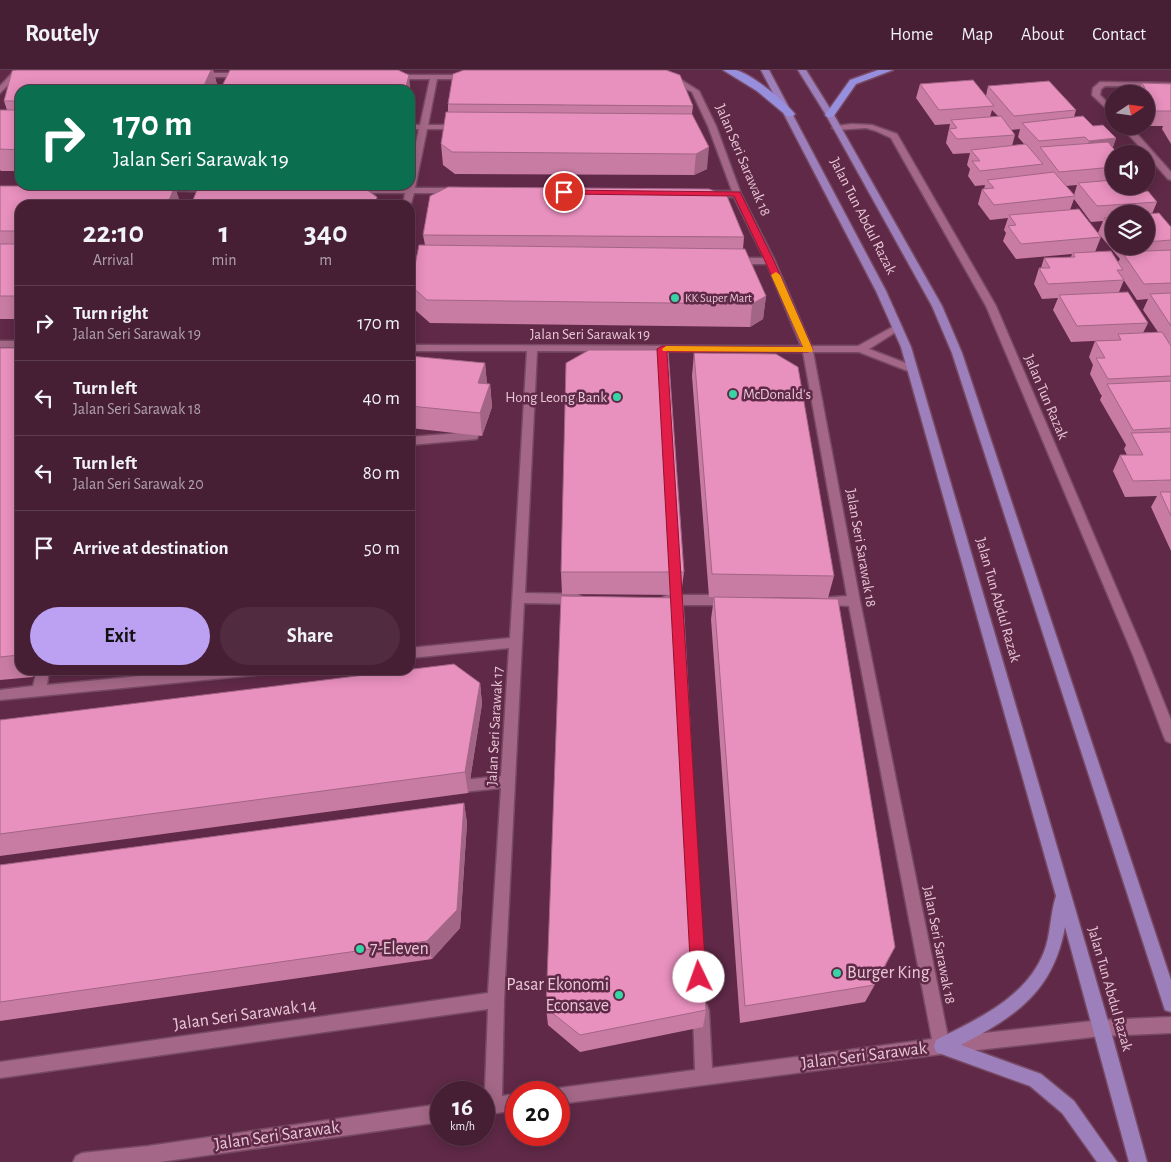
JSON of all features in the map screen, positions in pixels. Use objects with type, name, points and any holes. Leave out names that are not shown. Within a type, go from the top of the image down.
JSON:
[{"type":"highway","points":[[728,70],[750,80],[790,114]]},
{"type":"highway","points":[[830,115],[853,82],[888,70]]},
{"type":"main road","name":"Jalan Tun Abdul Razak","points":[[765,70],[790,114],[881,291],[906,347],[1102,1028],[1138,1162]]},
{"type":"main road","name":"Jalan Tun Abdul Razak","points":[[802,70],[830,115],[937,306],[957,353],[1171,1004]]},
{"type":"main road","points":[[942,1046],[1009,1010],[1036,982],[1051,954],[1064,895]]},
{"type":"main road","points":[[942,1046],[1035,1080],[1068,1106],[1108,1162]]},
{"type":"street","points":[[0,91],[19,74]]},
{"type":"street","points":[[189,75],[227,79],[248,75]]},
{"type":"street","points":[[385,77],[473,77]]},
{"type":"street","points":[[415,168],[434,77]]},
{"type":"street","name":"Jalan Seri Sarawak 18","points":[[664,80],[680,83],[695,91],[712,126],[737,194],[770,261],[808,350],[854,601],[942,1046]]},
{"type":"street","points":[[1105,104],[1096,95],[1097,88],[1103,84],[1171,85]]},
{"type":"street","name":"Jalan Tun Razak","points":[[836,128],[866,125],[880,128],[894,136],[991,306],[1139,655],[1171,737]]},
{"type":"street","points":[[702,126],[712,126]]},
{"type":"street","points":[[415,127],[473,127]]},
{"type":"street","points":[[1133,135],[1171,177]]},
{"type":"street","points":[[190,190],[198,193],[220,190]]},
{"type":"street","points":[[343,190],[469,191]]},
{"type":"street","points":[[407,200],[410,190]]},
{"type":"street","points":[[697,194],[737,194]]},
{"type":"street","points":[[415,259],[440,259]]},
{"type":"street","points":[[730,261],[770,261]]},
{"type":"street","name":"Jalan Seri Sarawak 19","points":[[860,349],[896,328]]},
{"type":"street","points":[[0,344],[15,344]]},
{"type":"street","name":"Jalan Seri Sarawak 19","points":[[415,348],[532,349],[662,354],[860,349],[912,369]]},
{"type":"street","name":"Jalan Seri Sarawak 17","points":[[491,1081],[532,349]]},
{"type":"street","points":[[415,441],[473,436]]},
{"type":"street","points":[[518,598],[587,599]]},
{"type":"street","points":[[657,599],[746,600]]},
{"type":"street","points":[[805,600],[854,601]]},
{"type":"street","points":[[415,652],[516,642]]},
{"type":"street","points":[[39,691],[42,675]]},
{"type":"street","points":[[0,695],[193,675]]},
{"type":"street","points":[[440,789],[508,781]]},
{"type":"street","points":[[700,997],[704,1076]]},
{"type":"street","name":"Jalan Seri Sarawak 14","points":[[0,1070],[496,1000]]},
{"type":"street","name":"Jalan Seri Sarawak","points":[[570,1094],[942,1046],[1102,1028],[1171,1025]]},
{"type":"street","name":"Jalan Seri Sarawak","points":[[82,1162],[147,1158],[430,1115]]},
{"type":"building","points":[[211,70],[204,85],[15,85],[15,101],[4,101],[12,71]]},
{"type":"building","points":[[230,70],[398,70],[409,75],[406,85],[222,85]]},
{"type":"building","points":[[464,70],[666,70],[680,75],[693,106],[448,104],[453,74]]},
{"type":"building","points":[[973,80],[994,106],[939,110],[920,84]]},
{"type":"building","points":[[1049,81],[1076,110],[1014,116],[988,86]]},
{"type":"building","points":[[1142,83],[1171,84],[1171,111],[1155,111],[1155,85],[1143,85]]},
{"type":"building","points":[[0,110],[15,110],[15,150],[0,149]]},
{"type":"building","points":[[446,112],[692,114],[709,147],[696,154],[452,152],[441,144]]},
{"type":"building","points":[[1001,116],[1015,135],[957,139],[949,129],[957,128],[951,120]]},
{"type":"building","points":[[1083,116],[1093,126],[1103,125],[1105,127],[1105,135],[1113,135],[1116,138],[1089,141],[1085,137],[1039,141],[1022,123]]},
{"type":"building","points":[[1108,142],[1110,145],[1105,145],[1105,168],[1059,172],[1040,147]]},
{"type":"building","points":[[1026,144],[1043,164],[980,171],[972,161],[980,161],[971,150]]},
{"type":"building","points":[[1054,172],[1075,196],[994,205],[982,189],[994,188],[987,180]]},
{"type":"building","points":[[1105,181],[1105,195],[1151,195],[1157,202],[1097,206],[1078,183]]},
{"type":"building","points":[[0,186],[15,186],[15,190],[173,190],[169,200],[15,200],[15,231],[0,231]]},
{"type":"building","points":[[448,187],[709,189],[727,196],[744,237],[423,235],[430,196]]},
{"type":"building","points":[[197,190],[367,190],[377,197],[376,200],[193,200]]},
{"type":"building","points":[[1079,209],[1101,237],[1021,244],[1008,226],[1016,225],[1009,215]]},
{"type":"building","points":[[1155,213],[1159,213],[1171,227],[1171,240],[1155,241]]},
{"type":"building","points":[[0,244],[15,244],[15,296],[0,296]]},
{"type":"building","points":[[419,245],[745,249],[766,296],[752,304],[427,300],[415,290],[415,266]]},
{"type":"building","points":[[1171,250],[1171,283],[1144,284],[1124,255],[1155,255],[1155,251]]},
{"type":"building","points":[[1105,251],[1105,255],[1114,255],[1123,270],[1117,270],[1124,280],[1048,284],[1039,268],[1050,268],[1044,258],[1075,257],[1073,253]]},
{"type":"building","points":[[1128,292],[1148,323],[1077,326],[1059,295]]},
{"type":"building","points":[[1171,293],[1171,326],[1150,294]]},
{"type":"building","points":[[1162,332],[1171,346],[1171,376],[1108,379],[1096,358],[1105,358],[1095,341],[1121,340],[1118,334]]},
{"type":"building","points":[[0,348],[15,348],[15,655],[0,657]]},
{"type":"building","points":[[589,350],[668,350],[684,572],[561,572],[566,363]]},
{"type":"building","points":[[694,353],[776,354],[798,367],[834,576],[712,574]]},
{"type":"building","points":[[415,356],[485,363],[478,383],[490,384],[480,413],[415,406]]},
{"type":"building","points":[[1171,381],[1171,428],[1133,430],[1107,384]]},
{"type":"building","points":[[1171,432],[1171,480],[1133,481],[1120,455],[1143,455],[1131,433]]},
{"type":"building","points":[[1160,492],[1171,492],[1171,516]]},
{"type":"building","points":[[561,596],[683,598],[706,1010],[580,1035],[546,1008]]},
{"type":"building","points":[[714,597],[838,599],[895,947],[874,985],[745,1006]]},
{"type":"building","points":[[454,664],[480,683],[465,772],[0,834],[0,720],[365,675],[415,675],[415,669]]},
{"type":"building","points":[[464,803],[457,910],[427,941],[0,1002],[0,865]]},
{"type":"slow traffic","points":[[666,349],[808,350],[776,275]]},
{"type":"place","name":"KK Super Mart","points":[[675,298]]},
{"type":"place","name":"McDonald's","points":[[733,394]]},
{"type":"place","name":"Hong Leong Bank","points":[[617,397]]},
{"type":"place","name":"7-Eleven","points":[[360,949]]},
{"type":"place","name":"Burger King","points":[[837,973]]},
{"type":"place","name":"Pasar Ekonomi Econsave","points":[[619,995]]},
{"type":"route","points":[[564,192],[737,194],[770,261],[808,350],[662,349],[699,977]]}]
